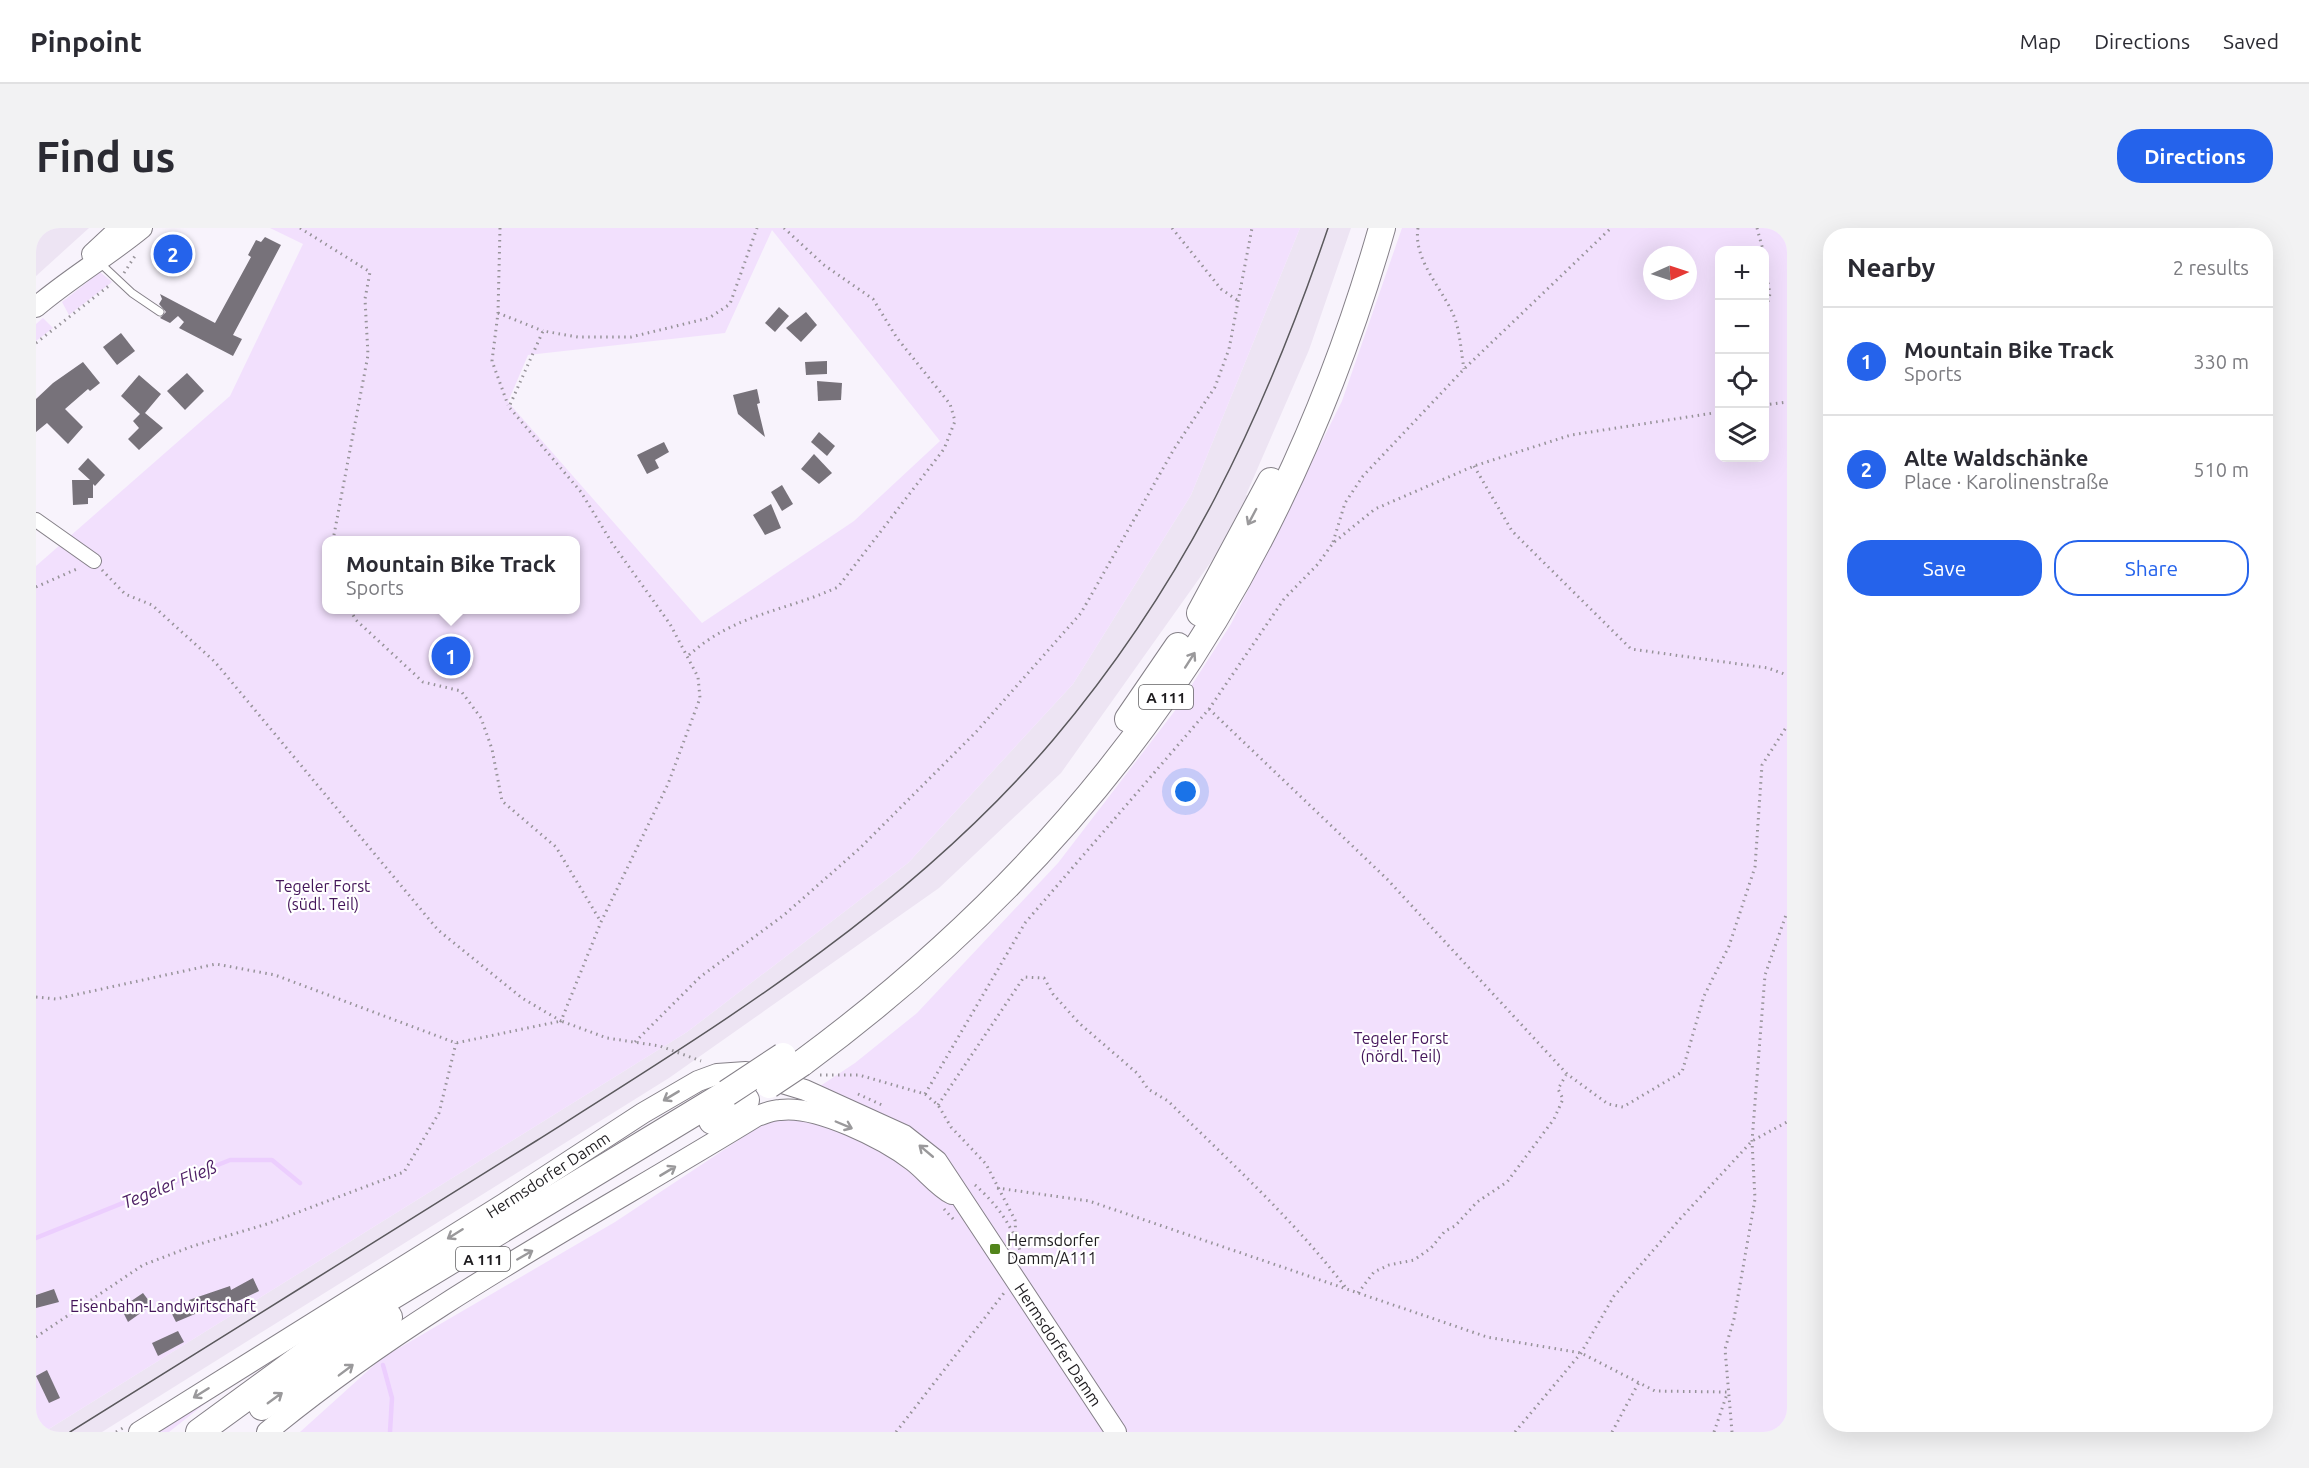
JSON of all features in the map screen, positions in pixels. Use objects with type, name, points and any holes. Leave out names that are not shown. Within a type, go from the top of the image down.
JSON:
[{"type":"highway","name":"A 111","points":[[801,1065],[869,993],[985,888],[1091,769],[1143,699],[1204,607],[1283,459],[1330,338],[1364,228]]},
{"type":"highway","name":"A 111","points":[[199,1432],[312,1348],[432,1270],[737,1096],[801,1065],[901,986],[1010,886],[1102,781],[1164,699],[1236,585],[1299,461],[1369,275],[1382,228]]},
{"type":"highway","name":"A 111","points":[[228,1432],[372,1328],[737,1096]]},
{"type":"highway","points":[[181,1432],[248,1386],[312,1348]]},
{"type":"main road","points":[[36,307],[120,228]]},
{"type":"main road","points":[[67,280],[97,259],[115,250],[142,228]]},
{"type":"main road","name":"Hermsdorfer Damm","points":[[139,1432],[524,1191],[643,1113],[698,1081],[717,1074],[746,1071],[805,1090],[875,1120],[904,1135],[924,1149],[950,1178],[960,1198],[1116,1432]]},
{"type":"main road","name":"Hermsdorfer Damm","points":[[267,1432],[305,1401],[404,1329],[757,1116],[788,1110],[830,1119],[886,1143],[912,1160],[947,1191],[960,1198]]},
{"type":"street","points":[[36,520],[94,561]]},
{"type":"lane","points":[[97,259],[117,279],[160,312]]},
{"type":"path","points":[[300,228],[370,272],[365,299],[368,355],[334,536]]},
{"type":"path","points":[[500,228],[498,313],[492,361],[509,407],[581,492],[689,655],[699,677],[700,698],[668,784],[601,922],[561,1021]]},
{"type":"path","points":[[498,313],[543,331],[578,337],[632,337],[709,318],[730,304],[757,228]]},
{"type":"path","points":[[689,655],[706,639],[737,622],[818,597],[838,587],[944,449],[955,421],[950,404],[897,338],[873,299],[824,265],[784,228]]},
{"type":"path","points":[[1172,228],[1183,245],[1221,289],[1237,300]]},
{"type":"path","points":[[634,1042],[700,977],[784,915],[859,849],[975,732],[1081,613],[1174,449],[1215,387],[1229,349],[1252,228]]},
{"type":"path","points":[[1418,228],[1416,238],[1422,257],[1454,316],[1464,369]]},
{"type":"path","points":[[1333,543],[1345,503],[1363,476],[1464,369],[1611,228]]},
{"type":"path","points":[[1757,228],[1762,246]]},
{"type":"path","points":[[36,343],[117,279],[140,249]]},
{"type":"path","points":[[509,407],[543,331]]},
{"type":"path","points":[[1769,404],[1787,402]]},
{"type":"path","points":[[925,1094],[1025,922],[1209,709],[1284,599],[1318,564],[1333,543],[1375,509],[1474,466],[1570,435],[1715,413]]},
{"type":"path","points":[[1474,466],[1512,531],[1631,649],[1768,668],[1787,675]]},
{"type":"path","points":[[36,587],[94,561],[124,594],[152,605],[215,662],[438,930],[522,998],[561,1021],[608,1038],[660,1046],[705,1065]]},
{"type":"path","points":[[353,614],[356,620],[423,682],[462,691],[481,718],[492,749],[502,801],[555,847],[601,922]]},
{"type":"path","points":[[1209,709],[1387,879],[1567,1074],[1608,1104],[1623,1107],[1683,1072],[1704,996],[1729,946],[1755,867],[1762,765],[1787,726]]},
{"type":"path","points":[[1732,1432],[1725,1349],[1734,1319],[1755,1199],[1752,1141],[1765,975],[1787,912]]},
{"type":"path","points":[[36,996],[56,999],[216,964],[275,975],[456,1043],[561,1021]]},
{"type":"path","points":[[938,1106],[1024,977],[1044,978],[1053,994],[1079,1023],[1138,1074],[1148,1089],[1168,1101],[1327,1262],[1347,1289]]},
{"type":"path","points":[[36,1337],[143,1265],[193,1246],[267,1224],[404,1172],[439,1113],[456,1043]]},
{"type":"path","points":[[801,1065],[859,1075],[925,1094],[938,1106],[951,1127],[986,1164],[1015,1220],[1016,1239],[1003,1217]]},
{"type":"path","points":[[1358,1293],[1374,1272],[1389,1265],[1414,1260],[1431,1248],[1477,1202],[1507,1182],[1554,1119],[1563,1099],[1558,1089],[1567,1074]]},
{"type":"path","points":[[1515,1432],[1581,1353],[1614,1296],[1752,1141],[1787,1122]]},
{"type":"path","points":[[998,1188],[1089,1201],[1487,1337],[1581,1353],[1655,1391],[1728,1392]]},
{"type":"path","points":[[937,1202],[961,1228]]},
{"type":"path","points":[[897,1432],[1010,1286]]},
{"type":"path","points":[[1612,1432],[1639,1382]]},
{"type":"path","points":[[1714,1432],[1728,1392]]},
{"type":"shaded area","points":[[36,228],[89,228],[36,276]]},
{"type":"shaded area","points":[[1300,228],[1351,228],[1309,350],[1246,495],[1248,496],[1218,552],[1061,773],[939,888],[669,1078],[102,1432],[44,1432],[687,1032],[908,863],[1073,684],[1191,495]]},
{"type":"green space","name":"Tegeler Forst (südl. Teil)","points":[[270,228],[1300,228],[1191,495],[1073,684],[908,863],[687,1032],[44,1432],[36,1432],[36,566],[230,396],[303,244]],"holes":[[[772,230],[940,441],[854,521],[702,623],[508,402],[528,355],[725,333]]]},
{"type":"green space","name":"Tegeler Forst (nördl. Teil)","points":[[1402,228],[1787,228],[1787,1432],[300,1432],[382,1358],[615,1222],[855,1063],[917,1013],[1058,863],[1177,708],[1231,624],[1342,401]]},
{"type":"green space","points":[[100,272],[112,282],[69,315],[62,302]]},
{"type":"green space","points":[[43,318],[53,328],[36,341],[36,324]]},
{"type":"green space","points":[[216,1395],[169,1432],[153,1432]]},
{"type":"building","points":[[174,236],[191,254],[172,271],[155,254]]},
{"type":"building","points":[[265,237],[281,245],[233,335],[242,339],[233,356],[179,328],[184,322],[178,316],[170,323],[160,318],[166,312],[159,304],[162,299],[160,294],[215,323],[251,257],[248,255],[256,240],[261,242]]},
{"type":"building","points":[[779,307],[789,316],[775,332],[765,323]]},
{"type":"building","points":[[806,312],[817,325],[801,342],[786,328]]},
{"type":"building","points":[[121,333],[135,351],[117,365],[103,347]]},
{"type":"building","points":[[827,361],[827,374],[806,375],[805,362]]},
{"type":"building","points":[[83,362],[100,383],[90,391],[88,389],[65,409],[83,427],[68,444],[47,423],[36,432],[36,399],[53,383]]},
{"type":"building","points":[[187,373],[204,391],[185,410],[167,391]]},
{"type":"building","points":[[139,375],[161,394],[145,413],[163,428],[139,450],[128,439],[139,428],[133,421],[140,414],[121,396]]},
{"type":"building","points":[[817,381],[842,383],[841,400],[818,401]]},
{"type":"building","points":[[757,389],[760,403],[757,404],[765,437],[738,414],[733,395]]},
{"type":"building","points":[[819,432],[835,446],[827,456],[811,442]]},
{"type":"building","points":[[664,442],[669,452],[655,460],[659,468],[647,474],[637,455]]},
{"type":"building","points":[[814,454],[832,473],[819,484],[801,469]]},
{"type":"building","points":[[88,458],[105,475],[95,486],[93,484],[93,498],[88,498],[88,504],[73,505],[72,480],[90,480],[78,469]]},
{"type":"building","points":[[782,485],[793,504],[782,511],[771,492]]},
{"type":"building","points":[[771,504],[781,528],[765,535],[753,515]]},
{"type":"building","points":[[253,1278],[259,1291],[238,1301],[222,1306],[221,1303],[176,1322],[171,1312],[190,1302],[189,1300],[230,1286],[231,1290]]},
{"type":"building","points":[[54,1289],[59,1302],[36,1308],[36,1295]]},
{"type":"building","points":[[143,1293],[152,1305],[128,1322],[121,1308]]},
{"type":"building","points":[[178,1331],[184,1342],[158,1356],[152,1343]]},
{"type":"building","points":[[47,1370],[60,1398],[49,1403],[36,1376]]},
{"type":"waterway","name":"Tegeler Fließ","points":[[36,1238],[230,1160],[272,1160],[300,1183]]},
{"type":"waterway","name":"Tegeler Fließ","points":[[383,1365],[392,1398],[390,1432]]},
{"type":"tram line","points":[[70,1432],[536,1141],[743,1007],[810,960],[875,910],[937,858],[997,801],[1053,740],[1100,681],[1142,621],[1180,560],[1215,498],[1247,433],[1276,367],[1328,228]]},
{"type":"place","name":"Alte Waldschänke","points":[[173,254]]},
{"type":"place","name":"Mountain Bike Track","points":[[451,656]]},
{"type":"place","name":"Hermsdorfer Damm/A111","points":[[995,1249]]},
{"type":"park label","name":"Eisenbahn-Landwirtschaft","points":[[163,1306]]}]
